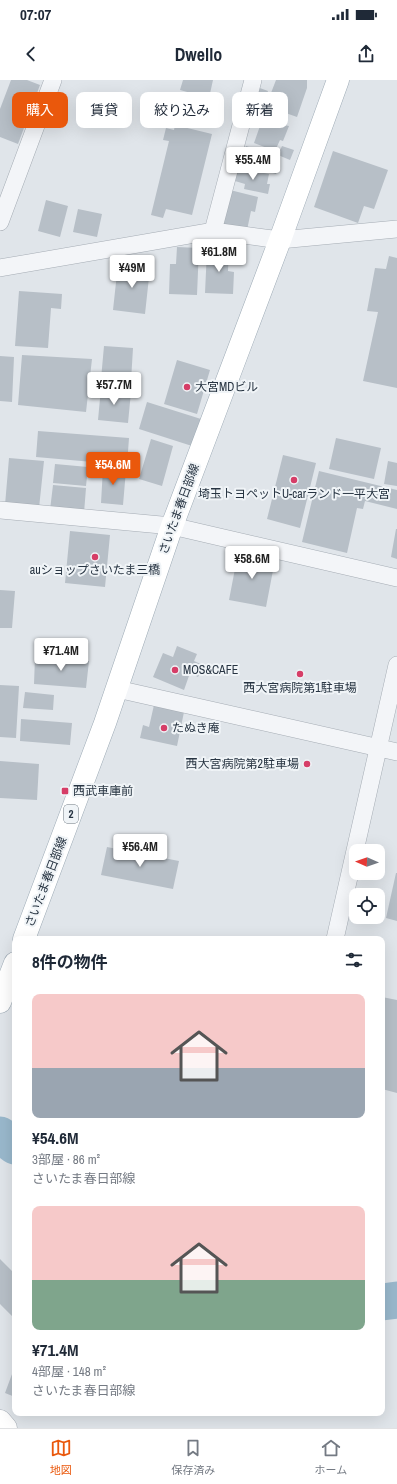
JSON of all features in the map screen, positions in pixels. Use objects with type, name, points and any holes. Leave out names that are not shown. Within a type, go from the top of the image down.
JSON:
[{"type":"main road","name":"さいたま春日部線","points":[[25,936],[117,690],[172,526],[280,240],[338,80]]},
{"type":"main road","points":[[0,1002],[12,971]]},
{"type":"main road","points":[[0,1421],[6,1428]]},
{"type":"street","points":[[0,222],[53,80]]},
{"type":"street","points":[[213,231],[253,80]]},
{"type":"street","points":[[0,268],[213,231],[280,240],[397,229]]},
{"type":"street","points":[[0,510],[172,526],[397,578]]},
{"type":"street","points":[[336,936],[397,665]]},
{"type":"street","points":[[117,690],[397,752]]},
{"type":"building","points":[[11,80],[27,80],[40,85],[37,92],[12,92],[12,128],[24,128],[18,144],[0,137],[0,109]]},
{"type":"building","points":[[183,80],[213,80],[210,92],[187,92],[180,90]]},
{"type":"building","points":[[276,80],[307,80],[307,88],[297,117],[288,114],[288,92],[271,92]]},
{"type":"building","points":[[257,87],[268,91],[268,92],[255,92]]},
{"type":"building","points":[[289,126],[283,141],[280,140],[275,151],[254,143],[259,128],[288,128]]},
{"type":"building","points":[[166,128],[174,130],[174,128],[187,128],[212,134],[192,215],[166,209],[163,218],[151,215],[169,141],[163,140]]},
{"type":"building","points":[[246,146],[276,156],[275,161],[280,162],[276,174],[251,166],[253,160],[243,157]]},
{"type":"building","points":[[282,146],[294,150],[290,160],[278,155]]},
{"type":"building","points":[[333,151],[388,170],[374,209],[364,206],[358,223],[314,207]]},
{"type":"building","points":[[238,168],[269,174],[267,184],[270,184],[268,194],[244,189],[245,184],[235,181]]},
{"type":"building","points":[[230,190],[258,197],[255,212],[251,211],[247,230],[222,224]]},
{"type":"building","points":[[46,200],[68,206],[60,237],[38,231]]},
{"type":"building","points":[[78,209],[102,214],[97,237],[73,232]]},
{"type":"building","points":[[177,247],[199,248],[197,295],[169,294],[170,264],[176,264]]},
{"type":"building","points":[[207,250],[229,251],[228,271],[234,272],[233,294],[205,293]]},
{"type":"building","points":[[389,256],[397,258],[397,388],[363,381],[378,312],[367,311],[375,268],[386,269]]},
{"type":"building","points":[[118,264],[150,268],[145,314],[113,310]]},
{"type":"building","points":[[19,291],[62,294],[61,309],[51,308],[48,348],[15,346]]},
{"type":"building","points":[[104,346],[133,348],[131,381],[101,379]]},
{"type":"building","points":[[22,355],[92,359],[86,412],[18,405]]},
{"type":"building","points":[[0,356],[14,357],[12,402],[0,401]]},
{"type":"building","name":"大宮MDビル","points":[[177,360],[210,370],[197,414],[164,404]]},
{"type":"building","points":[[101,388],[131,392],[128,423],[98,420]]},
{"type":"building","points":[[147,402],[201,419],[192,446],[139,429]]},
{"type":"building","points":[[38,431],[129,438],[127,465],[36,457]]},
{"type":"building","points":[[336,438],[381,448],[374,479],[329,469]]},
{"type":"building","points":[[151,439],[173,446],[162,486],[139,479]]},
{"type":"building","points":[[283,455],[316,463],[300,528],[267,519]]},
{"type":"building","points":[[9,458],[44,461],[39,508],[5,505]]},
{"type":"building","points":[[388,461],[397,463],[397,486],[384,484]]},
{"type":"building","points":[[55,464],[88,467],[86,486],[53,483]]},
{"type":"building","points":[[103,468],[126,470],[123,505],[101,503]]},
{"type":"building","points":[[319,471],[397,490],[397,509],[365,501],[363,509],[357,508],[347,553],[302,542]]},
{"type":"building","points":[[53,485],[86,488],[84,513],[50,510]]},
{"type":"building","points":[[397,529],[397,559],[391,557]]},
{"type":"building","points":[[70,531],[110,535],[105,587],[65,583]]},
{"type":"building","points":[[238,553],[275,560],[266,607],[229,600]]},
{"type":"building","points":[[0,590],[15,591],[12,628],[0,628]]},
{"type":"building","points":[[177,646],[197,654],[194,661],[203,665],[198,677],[190,673],[184,690],[153,677],[163,653],[173,657]]},
{"type":"building","points":[[35,657],[89,661],[86,688],[34,684]]},
{"type":"building","points":[[0,685],[19,686],[16,738],[0,737]]},
{"type":"building","points":[[25,692],[54,695],[53,710],[23,708]]},
{"type":"building","points":[[154,705],[184,712],[177,746],[140,738],[143,725],[149,727]]},
{"type":"building","points":[[21,719],[72,723],[70,745],[20,741]]},
{"type":"building","points":[[0,761],[39,764],[37,800],[0,798]]},
{"type":"building","points":[[107,847],[179,861],[173,889],[101,875]]},
{"type":"building","points":[[397,873],[397,921],[386,918]]},
{"type":"building","points":[[385,998],[397,1000],[397,1093],[385,1090]]},
{"type":"building","points":[[0,1259],[12,1271],[12,1316],[0,1304]]},
{"type":"building","points":[[12,1374],[12,1396],[5,1393]]},
{"type":"waterway","points":[[0,1135],[12,1144]]},
{"type":"waterway","points":[[385,1302],[397,1300]]},
{"type":"place","name":"大宮MDビル","points":[[187,387]]},
{"type":"place","name":"埼玉トヨペットU-carランド一平大宮","points":[[294,480]]},
{"type":"place","name":"auショップさいたま三橋","points":[[95,557]]},
{"type":"place","name":"MOS&CAFE","points":[[175,670]]},
{"type":"place","name":"西大宮病院第1駐車場","points":[[300,674]]},
{"type":"place","name":"たぬき庵","points":[[164,728]]},
{"type":"place","name":"西大宮病院第2駐車場","points":[[307,764]]},
{"type":"place","name":"西武車庫前","points":[[65,791]]}]
